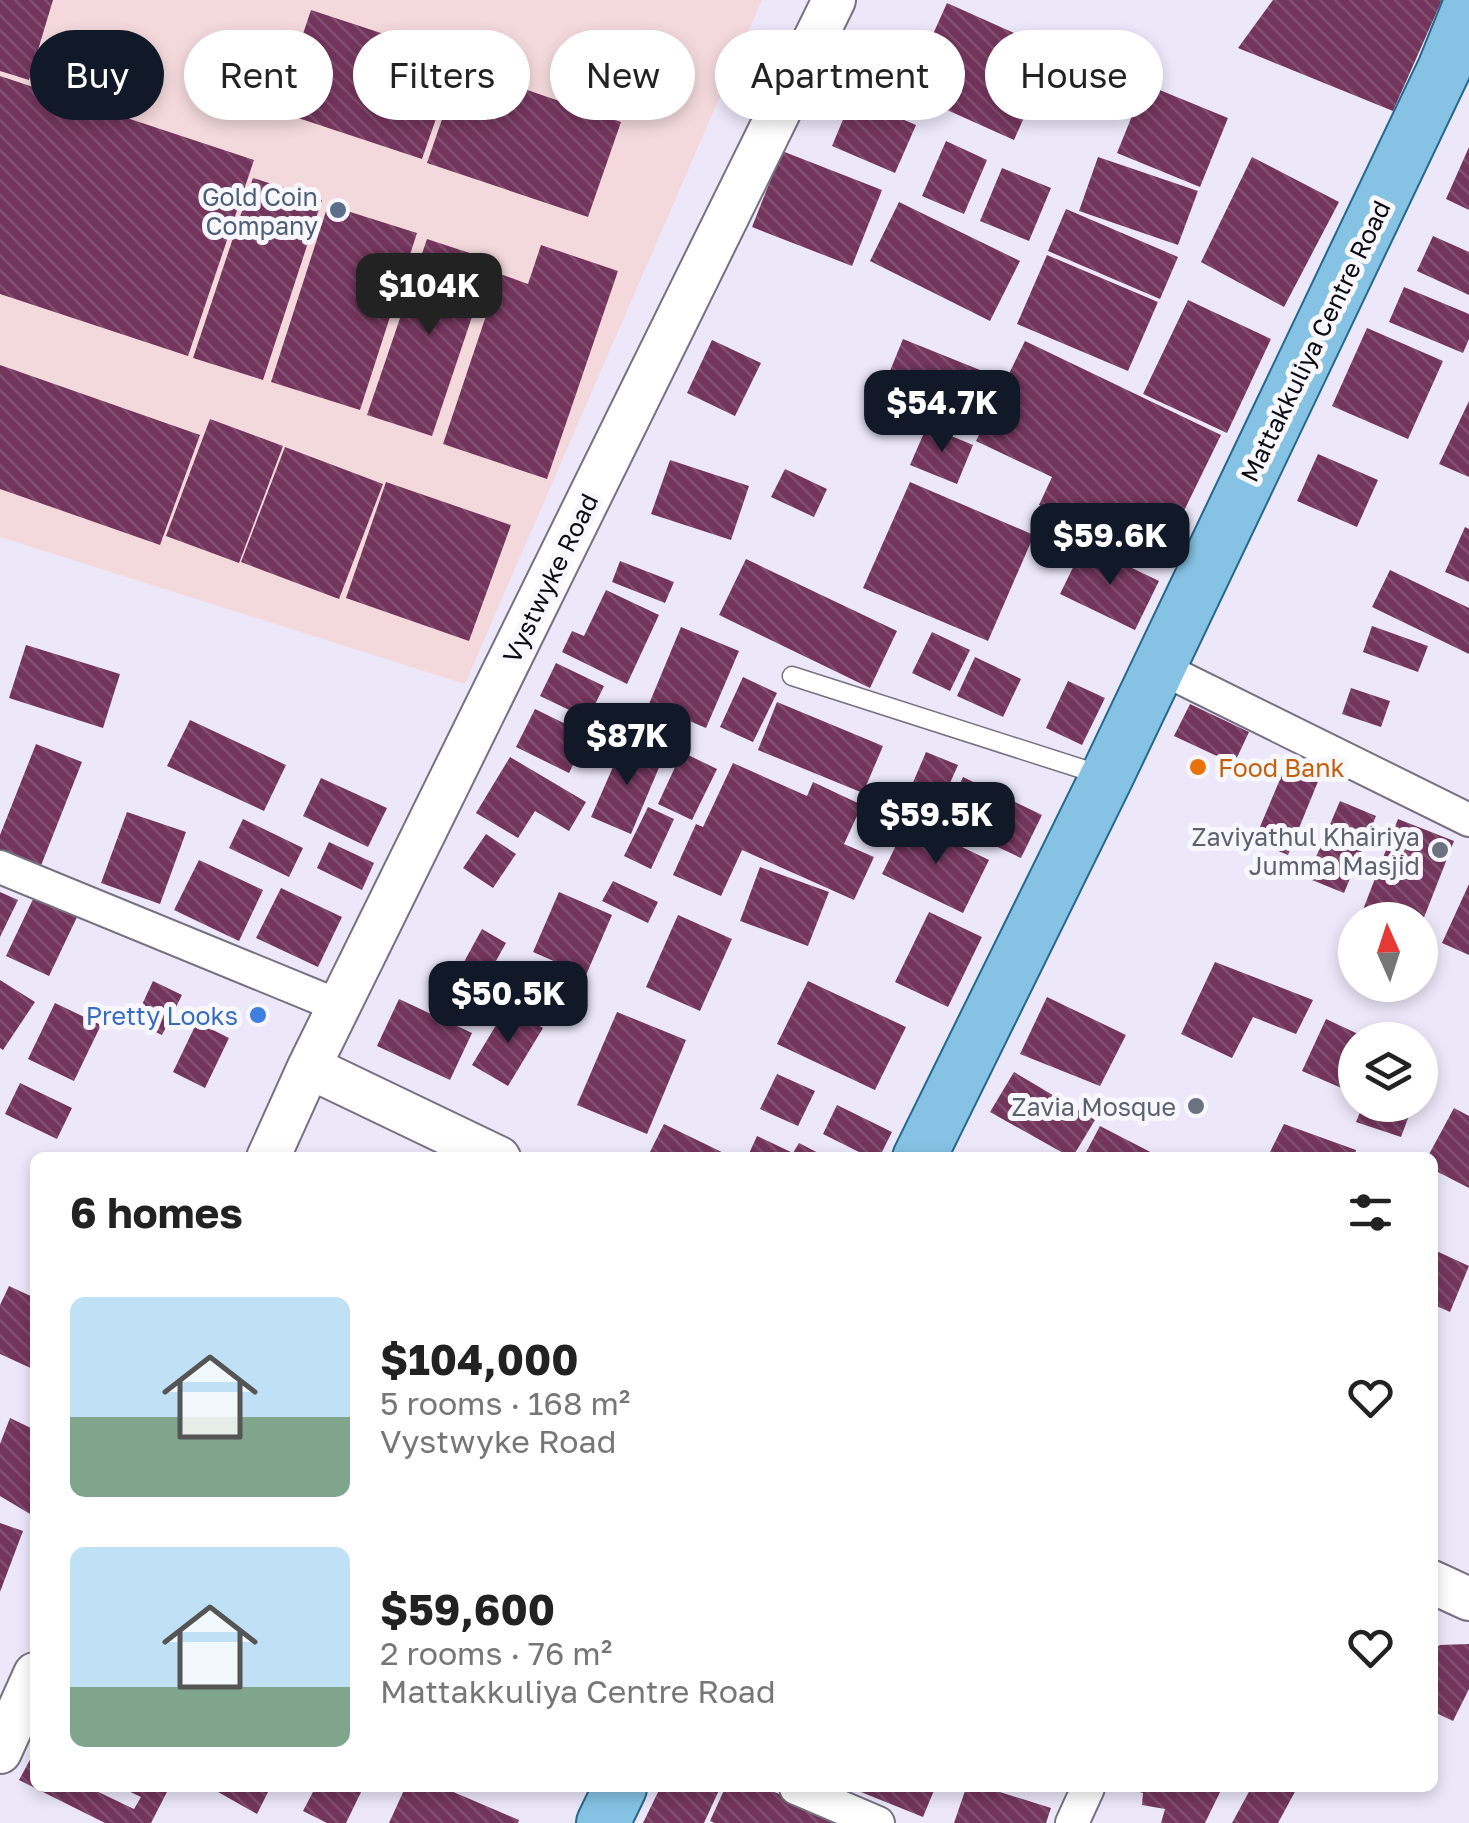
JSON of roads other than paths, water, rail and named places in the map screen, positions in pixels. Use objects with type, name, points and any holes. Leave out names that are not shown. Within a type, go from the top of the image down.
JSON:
[{"type":"main road","name":"Mattakkuliya Centre Road","points":[[922,1152],[1159,667],[1456,76],[1469,8]]},
{"type":"main road","points":[[603,1823],[618,1792]]},
{"type":"street","name":"Vystwyke Road","points":[[271,1152],[338,1006],[834,0]]},
{"type":"street","points":[[1159,667],[1469,820]]},
{"type":"street","points":[[0,867],[338,1006]]},
{"type":"street","points":[[309,1067],[486,1152]]},
{"type":"street","points":[[1438,1585],[1469,1599]]},
{"type":"street","points":[[0,1752],[30,1685]]},
{"type":"street","points":[[815,1792],[878,1823]]},
{"type":"street","points":[[1072,1823],[1086,1792]]},
{"type":"lane","points":[[792,676],[1107,776]]},
{"type":"place","name":"Gold Coin Company","points":[[338,210]]},
{"type":"place","name":"Food Bank","points":[[1198,767]]},
{"type":"place","name":"Zaviyathul Khairiya Jumma Masjid","points":[[1440,850]]},
{"type":"place","name":"Pretty Looks","points":[[258,1015]]},
{"type":"place","name":"Zavia Mosque","points":[[1196,1106]]}]
